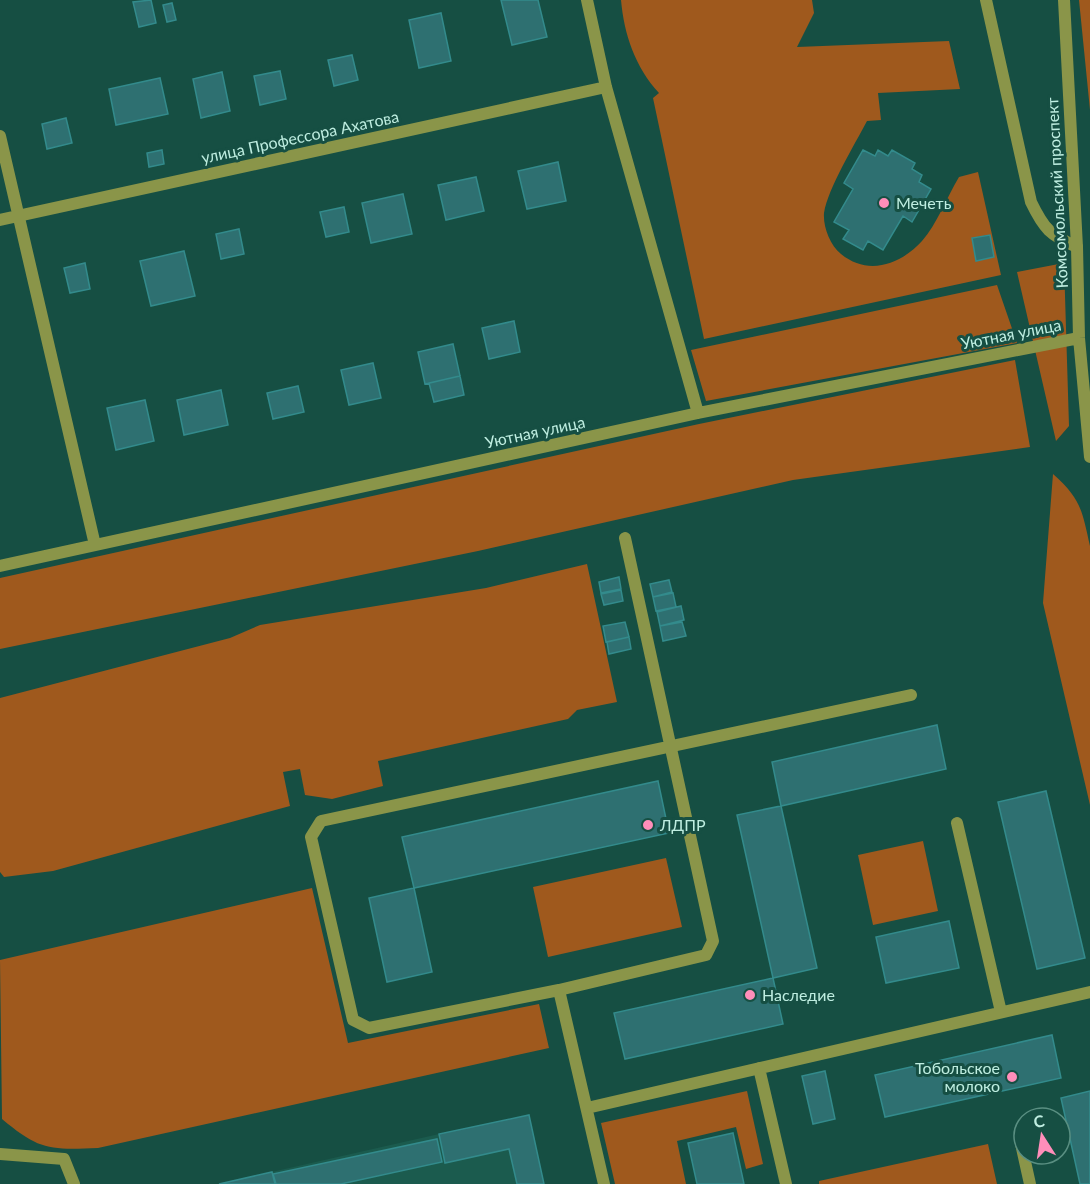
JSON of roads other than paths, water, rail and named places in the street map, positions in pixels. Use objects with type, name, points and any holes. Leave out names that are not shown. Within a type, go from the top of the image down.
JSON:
[{"type":"street","points":[[587,0],[606,87],[698,413]]},
{"type":"street","points":[[986,0],[1031,202],[1041,223],[1053,237],[1077,247]]},
{"type":"street","name":"Комсомольский проспект","points":[[1064,0],[1077,247],[1079,338],[1090,457]]},
{"type":"street","name":"улица Профессора Ахатова","points":[[0,220],[606,87]]},
{"type":"street","points":[[0,136],[95,545]]},
{"type":"street","name":"Уютная улица","points":[[0,566],[698,413],[1079,338]]},
{"type":"street","points":[[625,537],[671,746],[713,941],[706,955],[559,990],[369,1028],[353,1020],[311,837],[321,821],[671,746],[911,694]]},
{"type":"street","points":[[957,823],[1001,1012]]},
{"type":"street","points":[[559,990],[604,1184]]},
{"type":"street","points":[[587,1108],[1090,992]]},
{"type":"street","points":[[759,1068],[786,1184]]},
{"type":"street","points":[[0,1154],[64,1159],[74,1184]]},
{"type":"street","points":[[1026,1166],[1030,1184]]},
{"type":"place","name":"Мечеть","points":[[884,203]]},
{"type":"place","name":"ЛДПР","points":[[648,825]]},
{"type":"place","name":"Наследие","points":[[750,995]]},
{"type":"place","name":"Тобольское молоко","points":[[1012,1077]]}]
